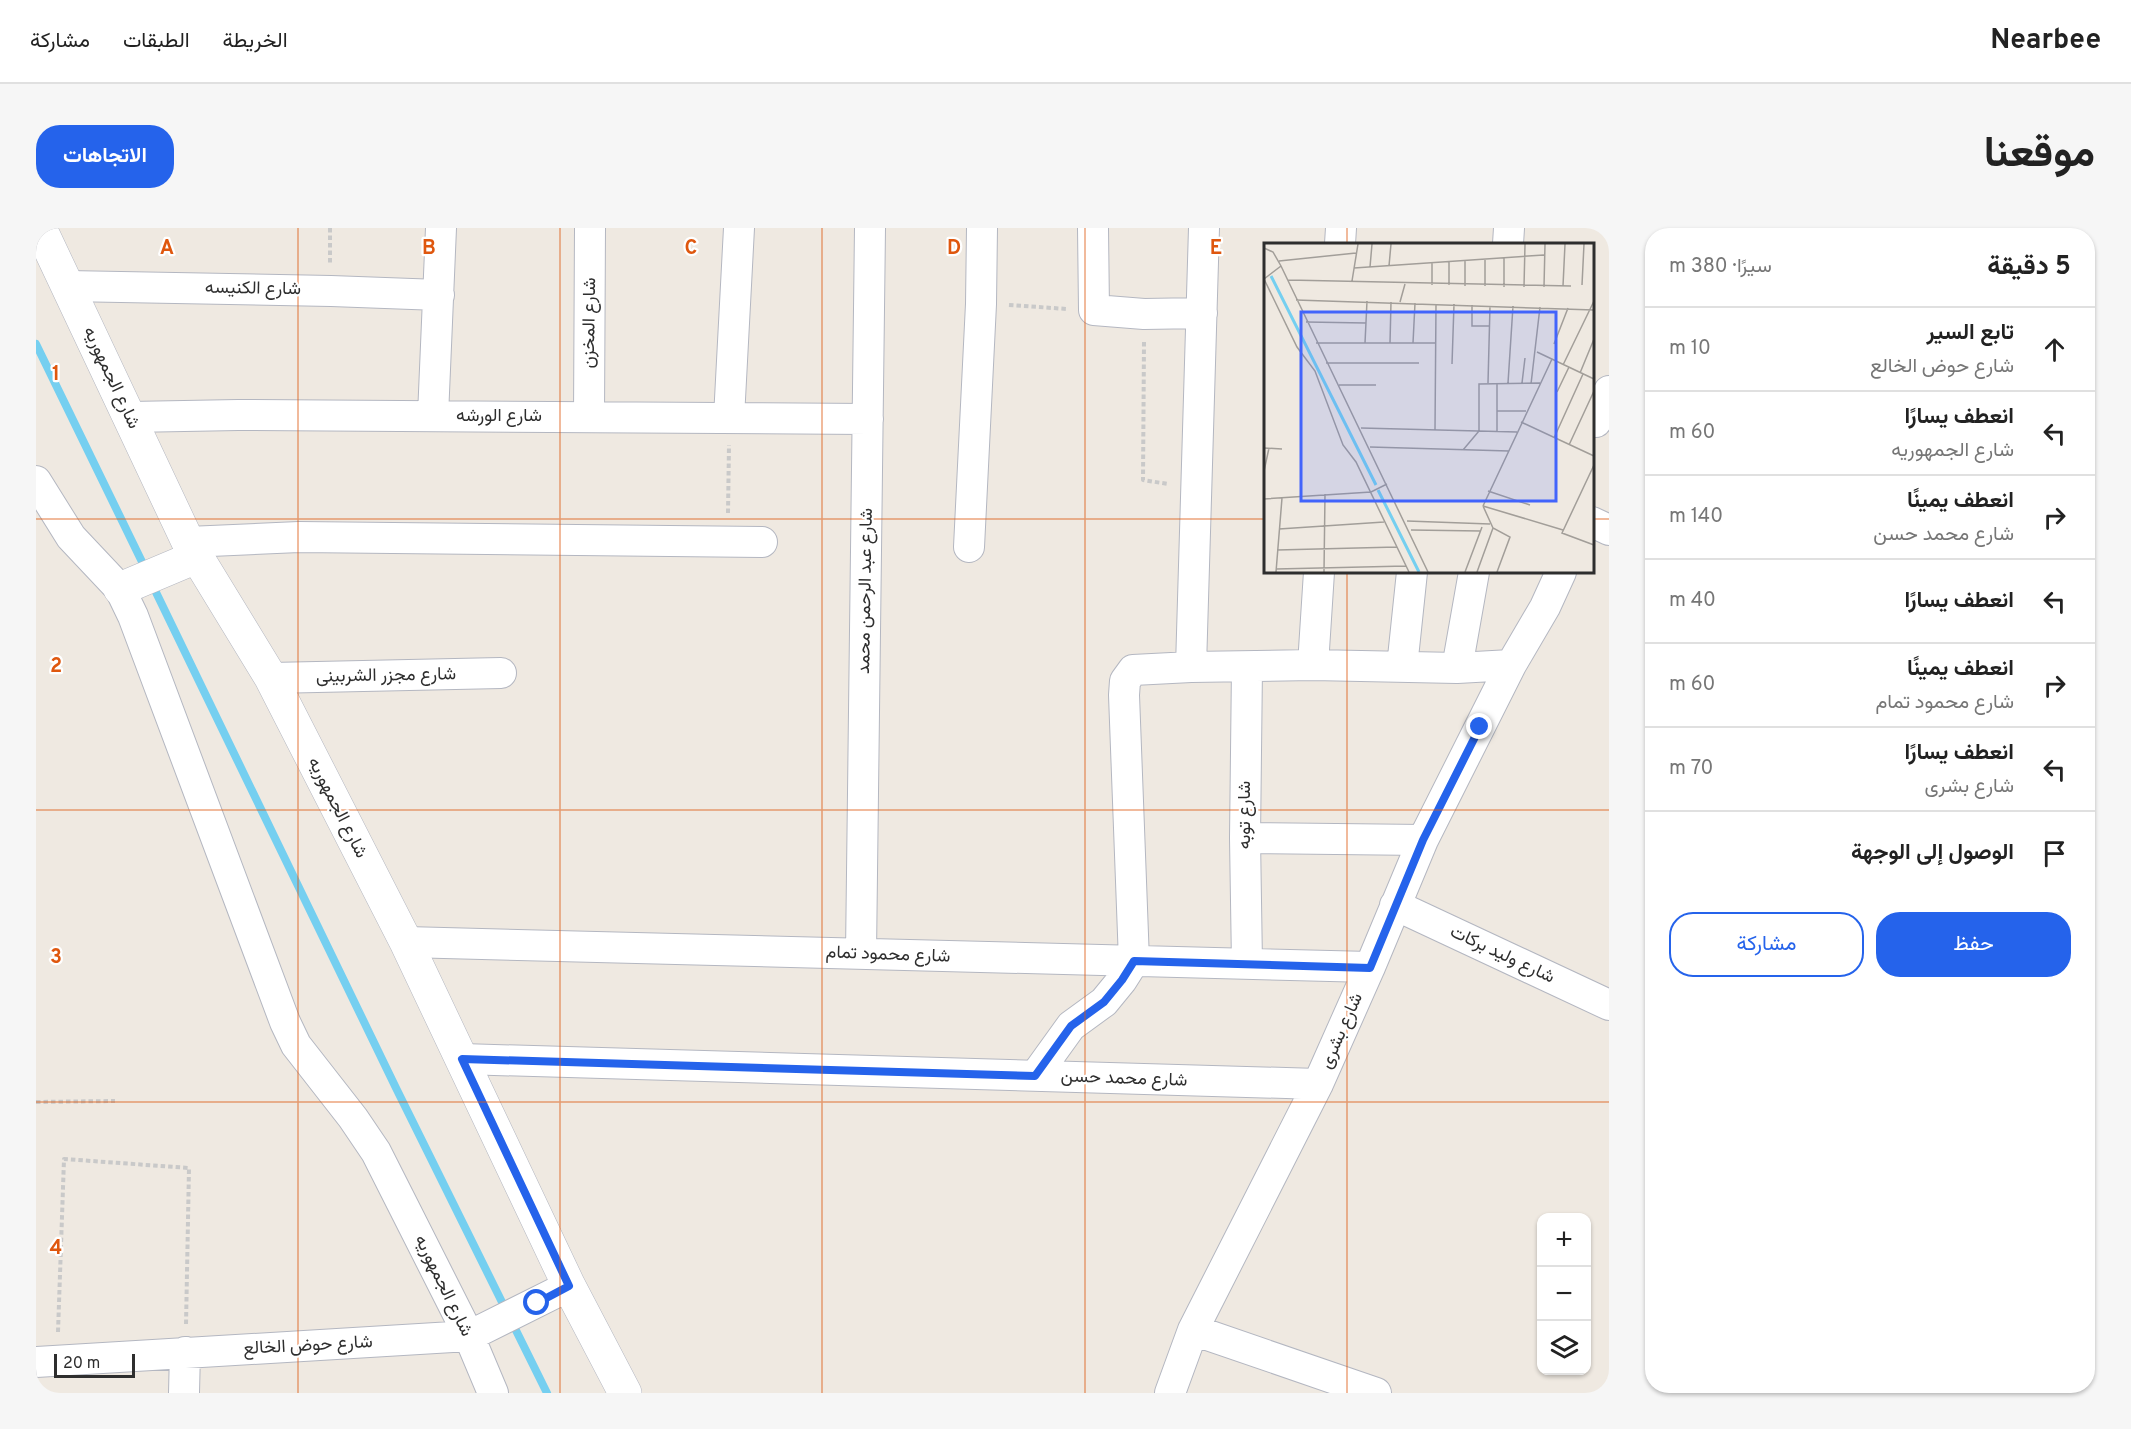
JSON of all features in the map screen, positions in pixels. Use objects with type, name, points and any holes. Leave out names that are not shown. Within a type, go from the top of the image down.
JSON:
[{"type":"street","name":"شارع الجمهوريه","points":[[40,228],[130,417],[187,554],[271,678],[406,942],[569,1286],[625,1393]]},
{"type":"street","points":[[433,416],[441,228]]},
{"type":"street","name":"شارع المخزن","points":[[589,417],[591,228]]},
{"type":"street","points":[[729,418],[739,228]]},
{"type":"street","name":"شارع عبد الرحمن محمد","points":[[861,954],[870,228]]},
{"type":"street","points":[[969,547],[981,304],[982,228]]},
{"type":"street","points":[[1093,228],[1094,310],[1144,314],[1202,313]]},
{"type":"street","points":[[1191,667],[1204,228]]},
{"type":"street","points":[[1340,243],[1341,228]]},
{"type":"street","points":[[1508,243],[1509,228]]},
{"type":"street","name":"شارع الكنيسه","points":[[67,286],[438,295]]},
{"type":"street","points":[[1596,422],[1609,391]]},
{"type":"street","name":"شارع الورشه","points":[[130,417],[238,415],[868,419]]},
{"type":"street","name":"شارع الجمهوريه","points":[[36,481],[71,537],[127,586],[133,616],[285,1022],[296,1045],[353,1118],[376,1152],[481,1331],[493,1393]]},
{"type":"street","points":[[1594,522],[1609,530]]},
{"type":"street","points":[[127,586],[187,554],[299,537],[762,542]]},
{"type":"street","points":[[1313,665],[1319,573]]},
{"type":"street","points":[[1402,667],[1412,573]]},
{"type":"street","points":[[1457,668],[1474,573]]},
{"type":"street","name":"شارع بشرى","points":[[1170,1393],[1193,1330],[1318,1084],[1370,968],[1423,840],[1511,665],[1545,607],[1561,573]]},
{"type":"street","points":[[1035,1076],[1071,1026],[1104,1002],[1134,961],[1125,681],[1133,670],[1313,665],[1457,668],[1511,665]]},
{"type":"street","name":"شارع توبه","points":[[1247,667],[1245,838],[1247,964]]},
{"type":"street","name":"شارع مجزر الشربينى","points":[[271,678],[501,673]]},
{"type":"street","points":[[1245,838],[1423,840]]},
{"type":"street","name":"شارع وليد بركات","points":[[1395,905],[1606,997]]},
{"type":"street","name":"شارع محمود تمام","points":[[406,942],[1370,968]]},
{"type":"street","name":"شارع محمد حسن","points":[[462,1059],[1318,1084]]},
{"type":"street","name":"شارع حوض الخالع","points":[[46,1361],[481,1331],[569,1286]]},
{"type":"street","points":[[1193,1330],[1376,1393]]},
{"type":"street","points":[[184,1393],[185,1352]]},
{"type":"path","points":[[330,228],[331,291]]},
{"type":"path","points":[[981,304],[1094,310]]},
{"type":"path","points":[[1144,314],[1143,480],[1195,489]]},
{"type":"path","points":[[728,542],[729,418]]},
{"type":"path","points":[[36,1102],[115,1101]]},
{"type":"path","points":[[46,1361],[64,1159],[189,1168],[185,1352]]},
{"type":"waterway","points":[[36,344],[146,570]]},
{"type":"waterway","points":[[151,582],[396,1088],[547,1393]]},
{"type":"route","points":[[537,1303],[569,1286],[462,1059],[1035,1076],[1071,1026],[1104,1002],[1134,961],[1370,968],[1423,840],[1480,727]]}]
